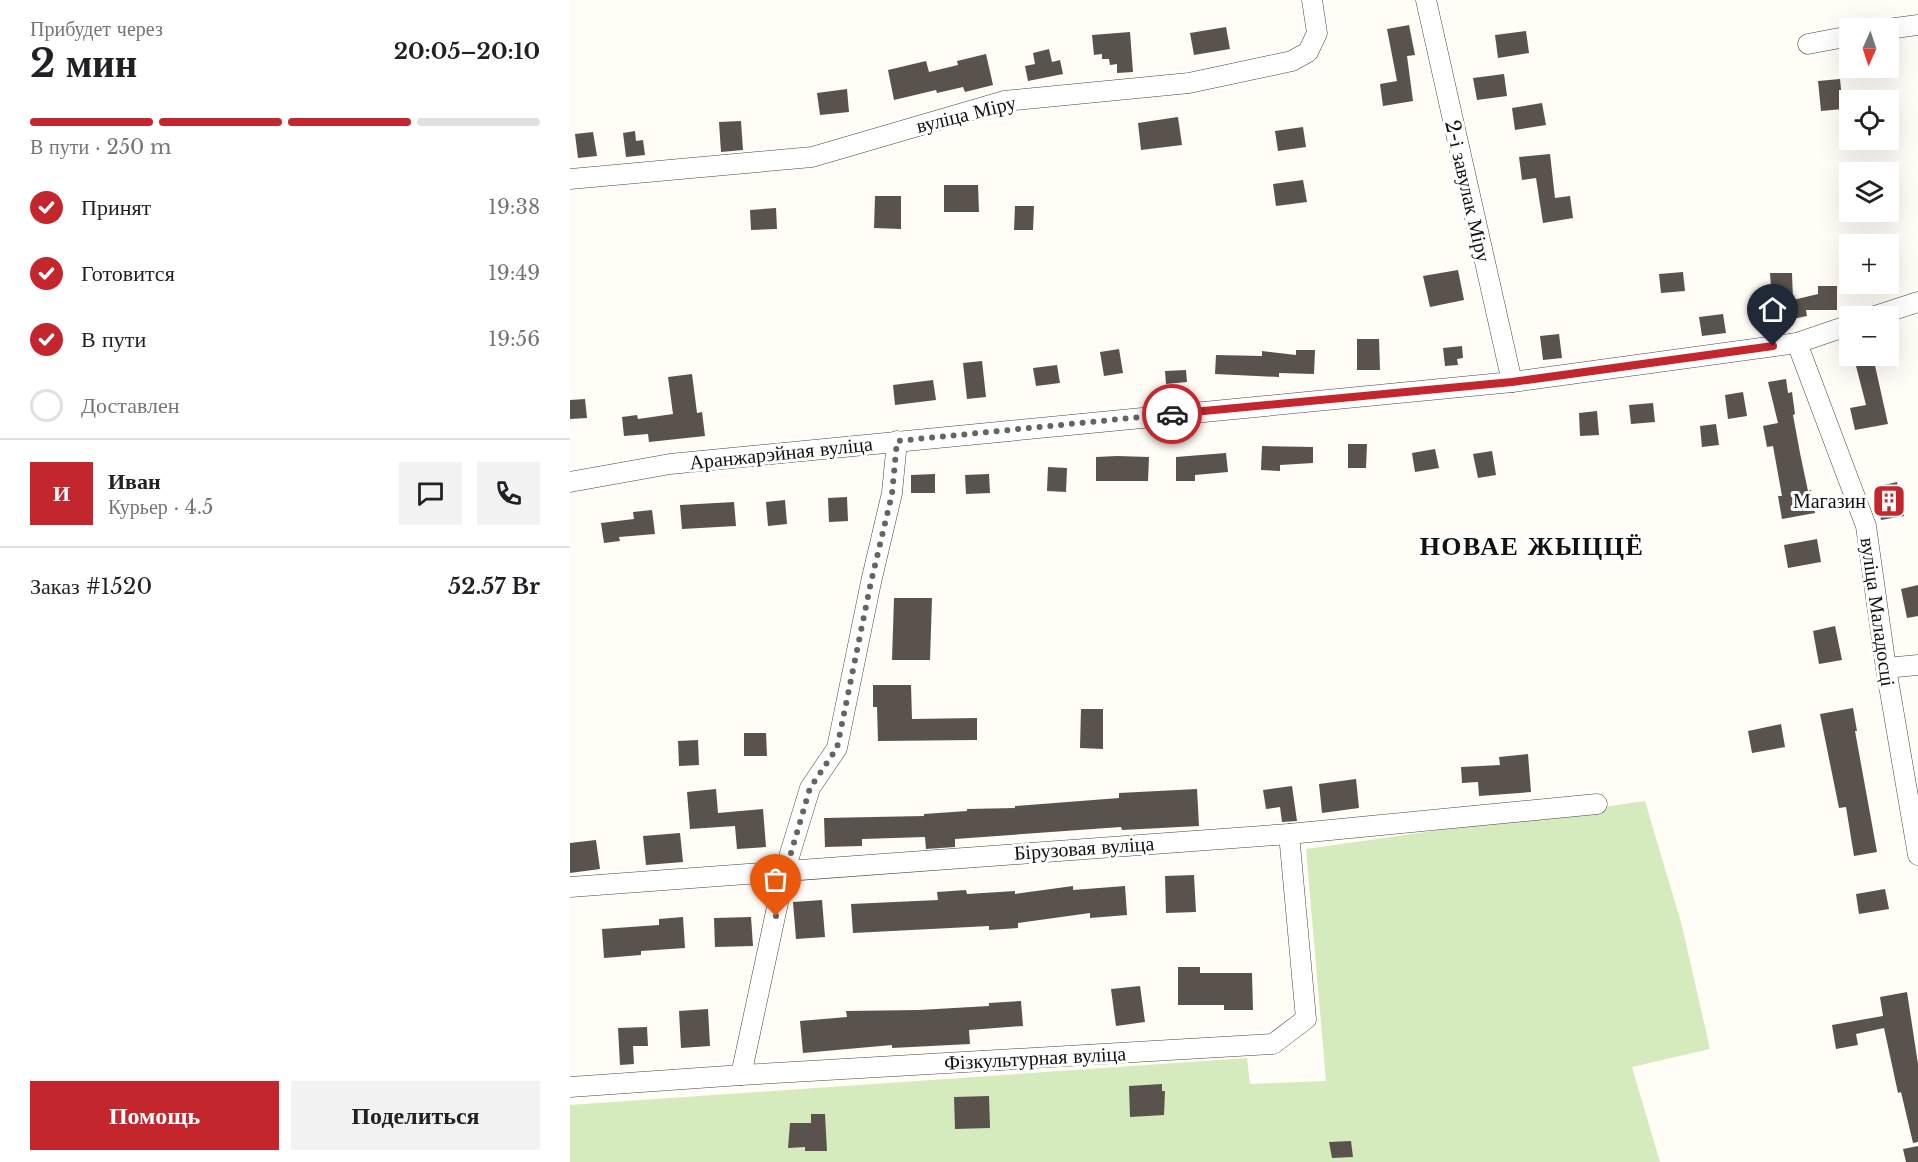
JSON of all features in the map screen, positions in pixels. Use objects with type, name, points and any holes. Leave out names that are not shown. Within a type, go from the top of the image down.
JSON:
[{"type":"street","name":"вуліца Міру","points":[[570,179],[812,157],[1004,101],[1190,83],[1292,61],[1308,52],[1317,33],[1312,0]]},
{"type":"street","name":"2-і завулак Міру","points":[[1426,0],[1512,382]]},
{"type":"street","points":[[1899,28],[1918,25]]},
{"type":"street","points":[[1808,44],[1839,38]]},
{"type":"street","points":[[1899,308],[1918,302]]},
{"type":"street","name":"Аранжарэйная вуліца","points":[[570,482],[670,464],[1512,382],[1797,343],[1839,329]]},
{"type":"street","name":"вуліца Маладосці","points":[[1797,343],[1866,526],[1886,668],[1918,855]]},
{"type":"street","points":[[741,1075],[786,870],[810,788],[837,748],[871,582],[892,494],[897,441]]},
{"type":"street","points":[[1886,668],[1918,665]]},
{"type":"street","name":"Бірузовая вуліца","points":[[570,886],[1289,834],[1597,804]]},
{"type":"street","name":"Фізкультурная вуліца","points":[[570,1087],[1273,1044],[1306,1019],[1289,834]]},
{"type":"green space","points":[[1645,801],[1682,926],[1710,1049],[1632,1067],[1660,1162],[570,1162],[570,1105],[1247,1058],[1250,1084],[1326,1081],[1306,849]]},
{"type":"building","points":[[1409,25],[1415,55],[1407,56],[1413,101],[1383,106],[1380,84],[1397,81],[1387,29]]},
{"type":"building","points":[[1226,27],[1230,49],[1194,55],[1190,33]]},
{"type":"building","points":[[1526,31],[1529,53],[1498,58],[1495,35]]},
{"type":"building","points":[[1130,32],[1133,72],[1117,73],[1117,64],[1110,65],[1109,59],[1102,59],[1102,54],[1094,55],[1092,35]]},
{"type":"building","points":[[1049,49],[1052,62],[1060,60],[1063,74],[1028,81],[1025,66],[1035,64],[1033,53]]},
{"type":"building","points":[[986,54],[993,85],[965,92],[963,87],[937,93],[936,90],[894,100],[888,70],[926,61],[929,72],[958,65],[957,61]]},
{"type":"building","points":[[1504,74],[1507,96],[1477,100],[1473,78]]},
{"type":"building","points":[[1840,79],[1839,109],[1821,111],[1818,81]]},
{"type":"building","points":[[847,89],[849,112],[820,115],[817,93]]},
{"type":"building","points":[[1542,103],[1546,125],[1515,130],[1512,108]]},
{"type":"building","points":[[1178,117],[1182,145],[1141,150],[1138,123]]},
{"type":"building","points":[[741,121],[743,150],[721,152],[719,122]]},
{"type":"building","points":[[1303,127],[1306,147],[1278,151],[1275,131]]},
{"type":"building","points":[[635,131],[636,141],[643,140],[645,155],[626,157],[623,133]]},
{"type":"building","points":[[593,132],[597,156],[578,158],[575,134]]},
{"type":"building","points":[[1550,154],[1555,198],[1570,196],[1573,218],[1543,223],[1536,178],[1522,180],[1519,157]]},
{"type":"building","points":[[1303,180],[1307,202],[1276,206],[1273,184]]},
{"type":"building","points":[[944,185],[978,185],[979,212],[944,212]]},
{"type":"building","points":[[875,196],[901,196],[901,229],[874,228]]},
{"type":"building","points":[[1015,206],[1034,206],[1033,230],[1014,230]]},
{"type":"building","points":[[776,208],[777,229],[751,230],[750,210]]},
{"type":"building","points":[[1458,270],[1464,300],[1430,307],[1423,276]]},
{"type":"building","points":[[1683,272],[1685,291],[1661,293],[1659,274]]},
{"type":"building","points":[[1770,273],[1792,273],[1793,300],[1818,294],[1818,286],[1837,286],[1837,310],[1806,310],[1807,316],[1783,321],[1781,310],[1770,310],[1769,305],[1779,302],[1776,288],[1771,288]]},
{"type":"building","points":[[1723,314],[1726,333],[1702,336],[1699,317]]},
{"type":"building","points":[[1559,334],[1562,358],[1543,360],[1540,336]]},
{"type":"building","points":[[1357,339],[1379,339],[1380,370],[1357,370]]},
{"type":"building","points":[[1462,346],[1463,358],[1457,359],[1458,365],[1445,366],[1443,348]]},
{"type":"building","points":[[1119,349],[1123,373],[1104,376],[1100,352]]},
{"type":"building","points":[[1296,350],[1315,350],[1314,374],[1279,373],[1279,377],[1215,374],[1216,355],[1262,356],[1262,351],[1296,355]]},
{"type":"building","points":[[982,361],[986,397],[967,399],[963,363]]},
{"type":"building","points":[[1057,365],[1060,383],[1036,386],[1033,368]]},
{"type":"building","points":[[1856,366],[1875,366],[1888,424],[1855,430],[1850,408],[1866,405]]},
{"type":"building","points":[[1186,370],[1187,382],[1166,384],[1165,371]]},
{"type":"building","points":[[692,374],[697,413],[702,412],[705,436],[649,442],[648,434],[624,436],[622,417],[637,415],[638,419],[673,414],[668,377]]},
{"type":"building","points":[[1786,379],[1788,393],[1792,392],[1795,414],[1793,415],[1800,453],[1815,513],[1782,519],[1778,496],[1782,496],[1773,446],[1767,447],[1763,426],[1778,423],[1768,382]]},
{"type":"building","points":[[933,380],[936,400],[895,405],[893,385]]},
{"type":"building","points":[[1743,392],[1747,416],[1728,419],[1725,395]]},
{"type":"building","points":[[585,399],[587,418],[570,419],[570,400]]},
{"type":"building","points":[[1653,403],[1655,422],[1631,424],[1629,405]]},
{"type":"building","points":[[1597,411],[1599,435],[1580,436],[1579,413]]},
{"type":"building","points":[[1716,424],[1719,445],[1702,447],[1700,426]]},
{"type":"building","points":[[1348,444],[1367,444],[1366,468],[1348,468]]},
{"type":"building","points":[[1262,446],[1313,447],[1313,463],[1280,465],[1280,471],[1261,470]]},
{"type":"building","points":[[1435,449],[1439,468],[1415,472],[1412,453]]},
{"type":"building","points":[[1492,451],[1496,475],[1478,478],[1473,454]]},
{"type":"building","points":[[1226,453],[1228,472],[1195,475],[1195,481],[1176,481],[1176,457]]},
{"type":"building","points":[[1096,457],[1149,457],[1148,481],[1096,481]]},
{"type":"building","points":[[1048,467],[1067,468],[1066,492],[1047,491]]},
{"type":"building","points":[[935,474],[935,493],[911,493],[911,475]]},
{"type":"building","points":[[989,474],[990,493],[966,494],[965,475]]},
{"type":"building","name":"Магазин","points":[[1897,482],[1904,516],[1881,520],[1875,487]]},
{"type":"building","points":[[847,497],[848,521],[829,522],[828,498]]},
{"type":"building","points":[[785,500],[787,524],[768,526],[766,502]]},
{"type":"building","points":[[734,502],[736,526],[682,529],[680,505]]},
{"type":"building","points":[[652,510],[655,534],[619,537],[620,541],[604,543],[601,523],[634,519],[633,512]]},
{"type":"building","points":[[1817,539],[1821,562],[1788,568],[1784,545]]},
{"type":"building","points":[[1918,585],[1918,616],[1907,618],[1901,589]]},
{"type":"building","points":[[894,598],[932,598],[930,660],[892,660]]},
{"type":"building","points":[[1835,626],[1842,660],[1819,664],[1813,631]]},
{"type":"building","points":[[873,685],[911,685],[912,719],[977,718],[977,740],[878,741],[877,707],[873,707]]},
{"type":"building","points":[[1853,708],[1857,731],[1855,731],[1877,852],[1854,856],[1846,807],[1839,808],[1820,714]]},
{"type":"building","points":[[1081,709],[1103,709],[1103,749],[1080,748]]},
{"type":"building","points":[[1781,724],[1785,747],[1752,753],[1748,731]]},
{"type":"building","points":[[744,733],[766,733],[767,756],[744,756]]},
{"type":"building","points":[[698,740],[699,765],[679,766],[678,741]]},
{"type":"building","points":[[1528,754],[1531,792],[1479,796],[1478,782],[1462,783],[1461,767],[1500,765],[1499,757]]},
{"type":"building","points":[[1356,779],[1359,808],[1322,813],[1319,784]]},
{"type":"building","points":[[1292,786],[1297,821],[1282,822],[1280,807],[1266,809],[1263,790]]},
{"type":"building","points":[[716,789],[718,813],[763,809],[766,847],[737,849],[735,826],[690,829],[687,792]]},
{"type":"building","points":[[1197,789],[1199,826],[1122,830],[1121,827],[955,839],[955,847],[926,849],[925,837],[862,839],[862,846],[825,847],[824,818],[924,816],[924,814],[967,811],[967,809],[1015,808],[1015,806],[1119,798],[1119,793]]},
{"type":"building","points":[[680,833],[683,862],[646,865],[643,836]]},
{"type":"building","points":[[596,840],[600,869],[570,873],[570,843]]},
{"type":"building","points":[[1194,875],[1196,912],[1166,913],[1165,876]]},
{"type":"building","points":[[1073,886],[1073,890],[1125,886],[1127,915],[1090,918],[1090,913],[1018,923],[1018,928],[989,930],[989,926],[853,933],[851,904],[938,900],[937,892],[966,890],[967,894],[1015,891],[1015,894]]},
{"type":"building","points":[[1885,889],[1889,909],[1859,914],[1856,894]]},
{"type":"building","points":[[822,900],[825,937],[796,939],[793,902]]},
{"type":"building","points":[[683,917],[685,948],[641,951],[641,955],[604,958],[602,929],[659,925],[659,919]]},
{"type":"building","points":[[751,917],[753,946],[715,947],[714,918]]},
{"type":"building","points":[[1178,967],[1200,967],[1200,973],[1252,973],[1253,1010],[1224,1010],[1224,1005],[1178,1005]]},
{"type":"building","points":[[1140,986],[1145,1022],[1116,1026],[1111,989]]},
{"type":"building","points":[[1907,992],[1918,1064],[1918,1142],[1913,1143],[1901,1092],[1898,1093],[1884,1028],[1856,1034],[1858,1045],[1836,1049],[1832,1025],[1883,1016],[1880,997]]},
{"type":"building","points":[[1021,1001],[1023,1026],[969,1030],[970,1044],[892,1048],[892,1045],[803,1053],[800,1021],[847,1017],[846,1011],[989,1006],[989,1003]]},
{"type":"building","points":[[708,1009],[710,1046],[681,1048],[679,1011]]},
{"type":"building","points":[[647,1027],[648,1046],[633,1046],[634,1064],[620,1065],[618,1028]]},
{"type":"building","points":[[1162,1084],[1162,1091],[1165,1091],[1164,1115],[1130,1117],[1129,1086]]},
{"type":"building","points":[[989,1096],[990,1128],[955,1129],[954,1097]]},
{"type":"building","points":[[811,1114],[825,1114],[827,1151],[805,1151],[805,1147],[788,1148],[790,1123],[811,1123]]},
{"type":"building","points":[[1351,1141],[1353,1157],[1332,1158],[1329,1142]]},
{"type":"building","points":[[1918,1146],[1918,1162],[1906,1162],[1903,1149]]},
{"type":"way so far","points":[[776,916],[786,870],[810,788],[837,748],[871,582],[892,494],[897,441],[1172,414]]},
{"type":"place","name":"Магазин","points":[[1889,501]]},
{"type":"district","name":"НОВАЕ ЖЫЦЦЁ","points":[[1532,546]]},
{"type":"route","points":[[1172,414],[1512,382],[1773,346]]}]
